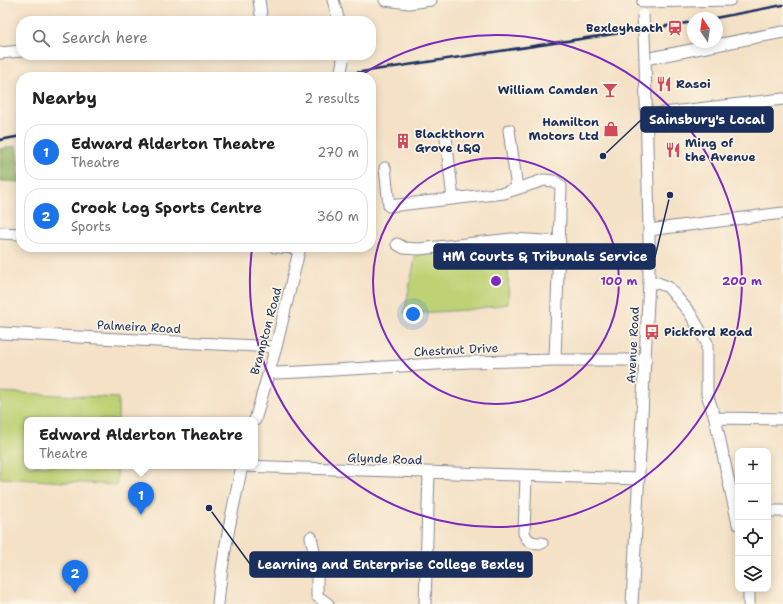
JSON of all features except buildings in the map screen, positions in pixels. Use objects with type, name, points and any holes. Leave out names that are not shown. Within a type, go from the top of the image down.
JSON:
[{"type":"street","points":[[259,0],[261,16]]},
{"type":"street","points":[[333,0],[338,16]]},
{"type":"street","points":[[386,0],[409,3],[431,0]]},
{"type":"street","points":[[643,1],[730,0]]},
{"type":"street","name":"Avenue Road","points":[[632,604],[646,360],[649,230],[643,1]]},
{"type":"street","points":[[645,58],[783,32]]},
{"type":"street","points":[[0,53],[16,52]]},
{"type":"street","points":[[341,72],[343,60]]},
{"type":"street","points":[[647,115],[783,99]]},
{"type":"street","points":[[509,130],[517,188]]},
{"type":"street","points":[[446,138],[453,199]]},
{"type":"street","points":[[385,168],[389,206],[504,193],[544,180],[554,181],[561,186],[555,360]]},
{"type":"street","points":[[649,230],[783,213]]},
{"type":"street","points":[[0,233],[16,234]]},
{"type":"street","points":[[397,244],[404,248],[419,249],[512,239],[560,242]]},
{"type":"street","name":"Brampton Road","points":[[256,417],[276,348],[299,252]]},
{"type":"street","points":[[648,282],[658,283],[668,287],[690,313],[707,344],[707,394],[715,418],[735,503]]},
{"type":"street","name":"Palmeira Road","points":[[0,333],[276,348]]},
{"type":"street","name":"Chestnut Drive","points":[[269,371],[275,373],[300,372],[468,362],[646,360]]},
{"type":"street","points":[[715,418],[783,419]]},
{"type":"street","name":"Glynde Road","points":[[258,467],[639,479]]},
{"type":"street","points":[[218,604],[221,570],[241,469]]},
{"type":"street","points":[[425,604],[429,473]]},
{"type":"street","points":[[526,476],[524,533],[526,539],[531,543],[542,543]]},
{"type":"street","points":[[771,511],[783,510]]},
{"type":"street","points":[[311,537],[317,564],[317,600],[328,604]]},
{"type":"street","points":[[426,560],[474,561]]},
{"type":"street","points":[[749,592],[749,604]]},
{"type":"green space","points":[[16,146],[16,182],[0,181],[0,149]]},
{"type":"green space","points":[[509,246],[508,304],[466,310],[404,314],[416,254]]},
{"type":"green space","points":[[0,392],[118,398],[118,417],[24,417],[24,469],[117,469],[117,485],[0,478]]},
{"type":"railway","points":[[723,16],[783,5]]},
{"type":"railway","points":[[361,72],[687,23]]},
{"type":"railway","points":[[0,140],[16,137]]},
{"type":"place","name":"Bexleyheath","points":[[675,28]]},
{"type":"place","name":"Rasoi","points":[[664,84]]},
{"type":"place","name":"William Camden","points":[[610,90]]},
{"type":"place","name":"Hamilton Motors Ltd","points":[[611,129]]},
{"type":"place","name":"Blackthorn Grove L&Q","points":[[403,141]]},
{"type":"place","name":"Ming of the Avenue","points":[[673,150]]},
{"type":"place","name":"Sainsbury's Local","points":[[603,156]]},
{"type":"place","name":"HM Courts & Tribunals Service","points":[[670,195]]},
{"type":"place","name":"Pickford Road","points":[[652,332]]},
{"type":"place","name":"Learning and Enterprise College Bexley","points":[[209,508]]},
{"type":"place","name":"Edward Alderton Theatre","points":[[141,515]]},
{"type":"place","name":"Crook Log Sports Centre","points":[[75,593]]}]
